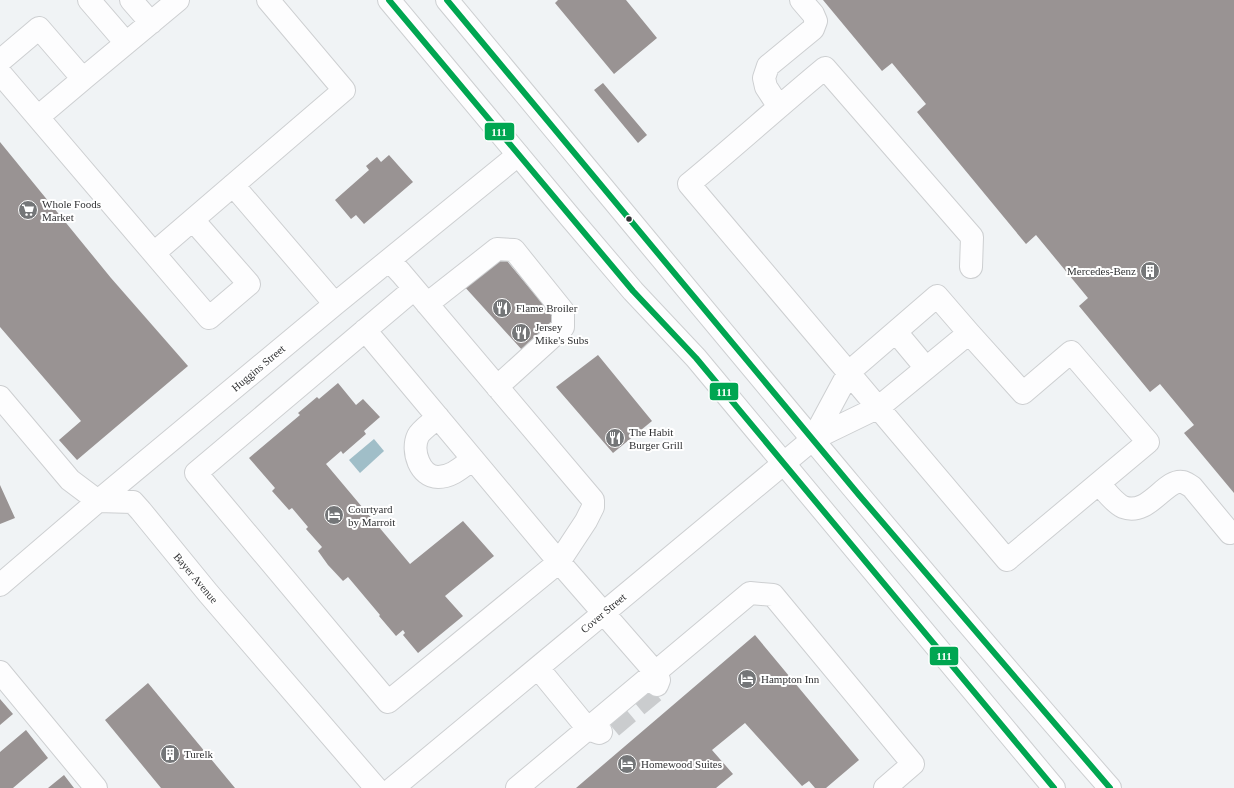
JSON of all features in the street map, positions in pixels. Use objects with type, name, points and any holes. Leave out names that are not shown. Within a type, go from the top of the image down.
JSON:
[{"type":"main road","points":[[89,0],[126,43]]},
{"type":"main road","points":[[131,0],[151,23]]},
{"type":"main road","points":[[38,117],[178,0]]},
{"type":"main road","points":[[154,253],[344,90],[268,0]]},
{"type":"main road","points":[[389,0],[633,290],[696,358],[1054,788]]},
{"type":"main road","points":[[447,0],[1008,671],[1110,788]]},
{"type":"main road","points":[[779,107],[766,87],[764,78],[768,66],[813,29],[816,21],[813,14],[801,0]]},
{"type":"main road","points":[[0,61],[39,28],[83,79]]},
{"type":"main road","points":[[813,439],[849,372],[937,296],[1023,393],[1071,352],[1148,442],[1007,560],[849,372],[690,184],[825,68],[972,237],[971,268]]},
{"type":"main road","points":[[0,73],[209,318],[249,284],[193,220]]},
{"type":"main road","name":"Huggins Street","points":[[0,585],[335,304],[518,155]]},
{"type":"main road","points":[[233,186],[335,304]]},
{"type":"main road","points":[[390,260],[421,296],[497,387],[593,500],[593,507],[586,521],[559,562],[388,702],[196,473],[365,330],[421,296],[497,249],[514,250],[563,311],[563,327],[497,387]]},
{"type":"main road","points":[[365,330],[559,562],[604,613],[655,681]]},
{"type":"main road","points":[[896,332],[926,368]]},
{"type":"main road","points":[[813,439],[879,408],[969,333]]},
{"type":"main road","points":[[0,397],[70,480],[98,502]]},
{"type":"main road","points":[[438,417],[418,436],[415,450],[419,464],[428,474],[437,477],[452,474],[473,459]]},
{"type":"main road","name":"Cover Street","points":[[393,788],[782,463],[813,439]]},
{"type":"main road","points":[[1099,483],[1122,507],[1133,509],[1145,505],[1175,483],[1183,482],[1192,487],[1230,533],[1234,532]]},
{"type":"main road","name":"Bayer Avenue","points":[[98,502],[133,502],[218,605],[376,788]]},
{"type":"main road","points":[[517,788],[588,729],[655,681],[750,593],[773,595],[913,764],[885,788]]},
{"type":"main road","points":[[538,668],[588,729],[599,733],[612,727]]},
{"type":"main road","points":[[0,672],[96,788]]},
{"type":"water","points":[[374,439],[384,451],[360,473],[349,460]]},
{"type":"building","points":[[558,0],[626,0],[657,38],[614,74],[555,3]]},
{"type":"building","name":"Mercedes-Benz","points":[[823,0],[1234,0],[1234,493],[1184,433],[1194,425],[1160,384],[1150,392],[1079,306],[1088,298],[1036,235],[1026,244],[917,112],[926,104],[892,63],[882,71]]},
{"type":"building","points":[[603,83],[647,135],[638,143],[594,90]]},
{"type":"building","points":[[0,142],[111,278],[188,366],[77,460],[59,440],[81,421],[0,327]]},
{"type":"building","points":[[389,155],[413,182],[364,224],[356,215],[351,219],[335,200],[369,170],[366,166],[377,157],[381,162]]},
{"type":"building","points":[[502,255],[558,322],[523,351],[463,285]]},
{"type":"building","points":[[598,355],[652,421],[613,453],[556,387]]},
{"type":"building","name":"Courtyard by Marroit","points":[[338,383],[356,405],[363,399],[380,417],[364,431],[366,434],[343,454],[341,451],[326,464],[410,564],[463,521],[494,556],[445,596],[463,616],[418,653],[403,635],[405,633],[403,630],[396,636],[348,577],[343,581],[328,565],[318,551],[322,547],[306,529],[308,527],[292,508],[289,510],[272,491],[275,488],[249,458],[300,415],[298,413],[317,397],[319,399]]},
{"type":"building","points":[[0,485],[15,518],[0,524]]},
{"type":"building","name":"Hampton Inn","points":[[755,635],[859,760],[826,788],[815,788],[809,781],[802,786],[745,723],[712,750],[733,774],[716,788],[576,788]]},
{"type":"building","name":"Turelk","points":[[148,683],[235,788],[161,788],[105,720]]},
{"type":"building","points":[[0,699],[13,714],[0,725]]},
{"type":"building","points":[[26,730],[48,758],[13,788],[0,788],[0,752]]},
{"type":"building","points":[[64,775],[74,788],[48,788]]},
{"type":"tunnel","points":[[612,727],[655,691]]},
{"type":"transit line","name":"111","points":[[389,0],[633,291],[696,358],[1054,788]]},
{"type":"transit line","name":"111","points":[[447,0],[859,495],[1110,788]]},
{"type":"place","name":"Whole Foods Market","points":[[28,210]]},
{"type":"place","name":"Mercedes-Benz","points":[[1150,271]]},
{"type":"place","name":"Flame Broiler","points":[[502,308]]},
{"type":"place","name":"Jersey Mike's Subs","points":[[521,333]]},
{"type":"place","name":"The Habit Burger Grill","points":[[615,438]]},
{"type":"place","name":"Courtyard by Marroit","points":[[334,515]]},
{"type":"place","name":"Hampton Inn","points":[[747,679]]},
{"type":"place","name":"Turelk","points":[[170,754]]},
{"type":"place","name":"Homewood Suites","points":[[627,764]]}]
